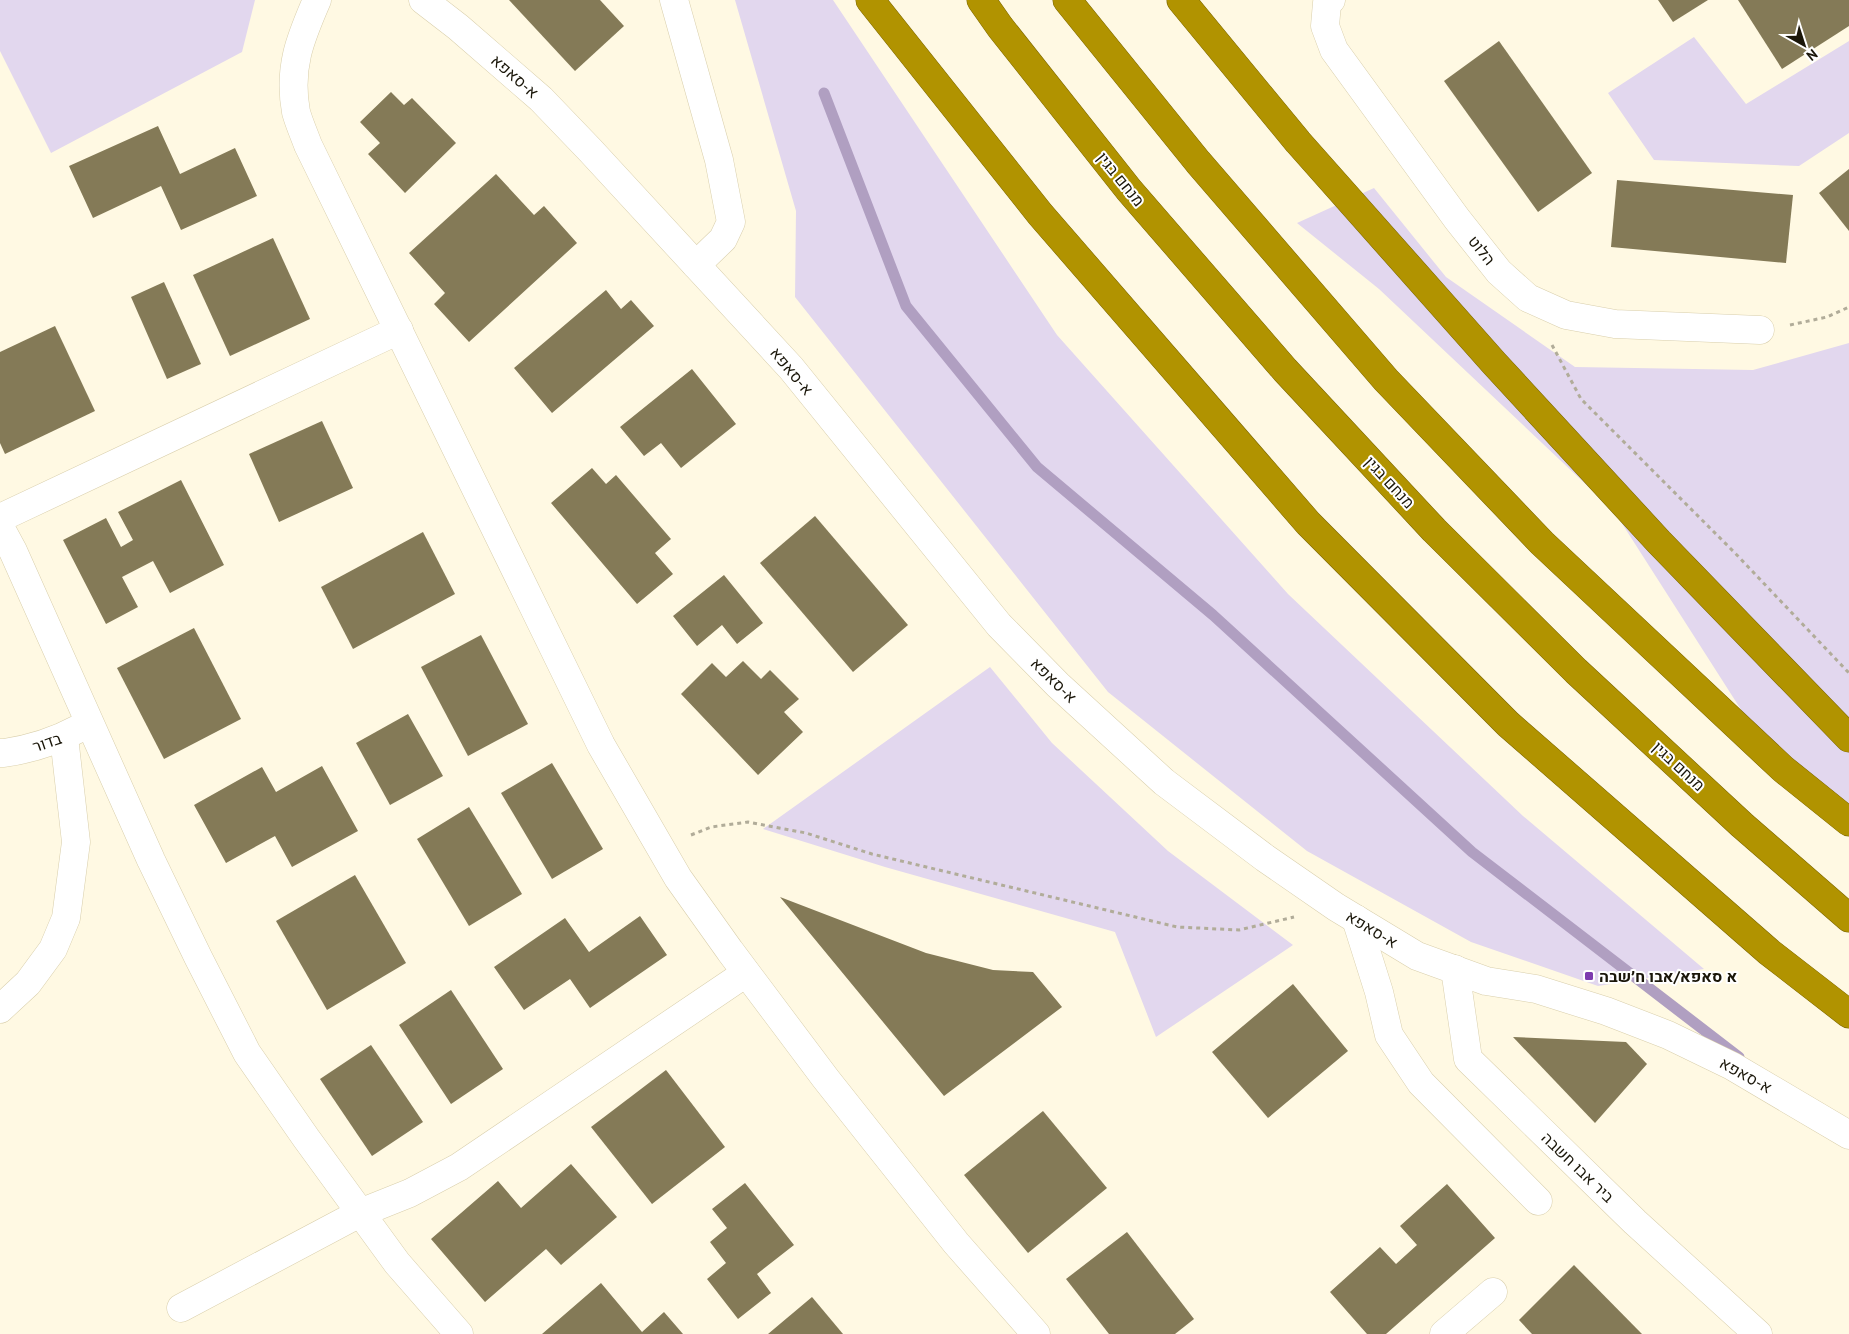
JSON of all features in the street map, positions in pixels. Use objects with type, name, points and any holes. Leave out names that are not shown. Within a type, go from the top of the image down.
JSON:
[{"type":"highway","points":[[870,0],[1040,214],[1308,523],[1508,724],[1769,952],[1849,1014]]},
{"type":"highway","name":"מנחם בגין","points":[[981,0],[1000,27],[1129,190],[1285,370],[1434,530],[1576,671],[1742,825],[1849,918]]},
{"type":"highway","points":[[1067,0],[1198,162],[1406,401],[1542,543],[1620,618],[1783,769],[1849,822]]},
{"type":"highway","points":[[1181,0],[1298,142],[1494,363],[1659,542],[1849,738]]},
{"type":"street","points":[[317,0],[300,40],[293,74],[297,113],[308,145],[601,745],[678,878],[746,973],[826,1079],[956,1243],[1036,1334]]},
{"type":"street","name":"א-סאפא","points":[[424,0],[541,99],[791,368],[999,625],[1058,685],[1164,782],[1265,858],[1346,913],[1417,956],[1486,981],[1536,989],[1668,1035],[1732,1066],[1849,1135]]},
{"type":"street","points":[[674,0],[719,160],[731,222],[723,239],[696,265]]},
{"type":"street","name":"הלוט","points":[[1331,0],[1327,3],[1325,26],[1334,50],[1457,219],[1499,272],[1528,298],[1566,316],[1615,324],[1760,330]]},
{"type":"street","points":[[0,518],[399,330]]},
{"type":"street","points":[[0,527],[13,551],[91,723],[151,860],[247,1053],[397,1263],[459,1334]]},
{"type":"street","name":"בדור","points":[[0,752],[4,754],[32,749],[64,737],[91,723]]},
{"type":"street","points":[[0,1009],[28,983],[53,949],[66,918],[76,842],[64,737]]},
{"type":"street","points":[[1346,913],[1379,992],[1390,1035],[1421,1083],[1538,1201]]},
{"type":"street","name":"ביר אבו חשבה","points":[[1455,969],[1468,1059],[1635,1222],[1758,1334]]},
{"type":"street","points":[[181,1308],[360,1212],[410,1193],[459,1167],[746,973]]},
{"type":"street","points":[[1444,1334],[1494,1292]]},
{"type":"path","points":[[1528,298],[1581,399],[1735,553],[1849,673]]},
{"type":"path","points":[[1760,330],[1827,317],[1849,307]]},
{"type":"path","points":[[660,848],[711,827],[748,822],[806,833],[872,854],[1177,927],[1238,930],[1346,913]]},
{"type":"shaded area","points":[[0,0],[255,0],[242,52],[51,153],[0,51]]},
{"type":"shaded area","points":[[735,0],[833,0],[1057,335],[1288,594],[1523,816],[1704,969],[1598,986],[1471,942],[1307,851],[1108,692],[795,297],[796,211]]},
{"type":"shaded area","points":[[1694,37],[1746,104],[1849,41],[1849,133],[1799,166],[1654,160],[1608,93]]},
{"type":"shaded area","points":[[1374,188],[1446,277],[1575,367],[1753,370],[1849,343],[1849,830],[1786,780],[1614,511],[1379,289],[1297,223]]},
{"type":"shaded area","points":[[990,667],[1052,743],[1168,851],[1293,945],[1156,1037],[1115,932],[885,867],[763,829]]},
{"type":"building","points":[[509,0],[600,0],[624,26],[575,71]]},
{"type":"building","points":[[1658,0],[1708,0],[1673,22]]},
{"type":"building","points":[[1738,0],[1849,0],[1849,26],[1782,69]]},
{"type":"building","points":[[1499,41],[1592,173],[1538,212],[1444,81]]},
{"type":"building","points":[[391,92],[404,105],[412,98],[456,143],[405,193],[368,154],[380,143],[360,122]]},
{"type":"building","points":[[158,126],[180,174],[235,148],[257,196],[181,230],[161,186],[93,218],[69,166]]},
{"type":"building","points":[[1849,169],[1849,231],[1819,193]]},
{"type":"building","points":[[496,174],[534,215],[544,206],[577,243],[469,342],[434,304],[445,293],[409,253]]},
{"type":"building","points":[[1617,180],[1793,195],[1786,263],[1611,247]]},
{"type":"building","points":[[273,238],[310,319],[230,356],[193,275]]},
{"type":"building","points":[[164,282],[201,364],[167,379],[131,297]]},
{"type":"building","points":[[606,290],[621,309],[631,300],[654,326],[552,413],[514,368]]},
{"type":"building","points":[[55,326],[95,411],[5,454],[0,443],[0,352]]},
{"type":"building","points":[[692,369],[736,424],[681,468],[661,443],[644,456],[620,427]]},
{"type":"building","points":[[322,421],[353,488],[279,522],[249,454]]},
{"type":"building","points":[[592,468],[606,484],[616,475],[671,539],[655,553],[673,574],[637,604],[551,503]]},
{"type":"building","points":[[181,480],[224,565],[170,593],[153,561],[122,577],[138,607],[106,624],[63,540],[106,518],[121,547],[133,540],[118,512]]},
{"type":"building","points":[[815,516],[908,625],[853,672],[760,563]]},
{"type":"building","points":[[423,532],[455,594],[353,649],[321,587]]},
{"type":"building","points":[[724,575],[763,623],[737,644],[722,625],[697,646],[673,616]]},
{"type":"building","points":[[194,628],[241,719],[164,759],[117,668]]},
{"type":"building","points":[[481,635],[528,724],[468,756],[421,667]]},
{"type":"building","points":[[743,661],[761,679],[770,670],[799,699],[784,712],[803,732],[758,775],[681,694],[712,663],[726,677]]},
{"type":"building","points":[[408,714],[443,776],[390,805],[356,743]]},
{"type":"building","points":[[552,763],[603,849],[552,879],[501,793]]},
{"type":"building","points":[[322,766],[358,831],[292,867],[275,836],[226,863],[194,805],[262,767],[276,792]]},
{"type":"building","points":[[469,807],[522,894],[469,926],[417,839]]},
{"type":"building","points":[[355,875],[406,963],[327,1010],[276,921]]},
{"type":"building","points":[[780,897],[926,953],[993,970],[1033,972],[1062,1007],[944,1096]]},
{"type":"building","points":[[640,916],[667,955],[590,1008],[570,979],[524,1010],[494,967],[565,918],[589,952]]},
{"type":"building","points":[[1293,984],[1348,1051],[1268,1118],[1212,1052]]},
{"type":"building","points":[[451,990],[503,1069],[451,1104],[399,1025]]},
{"type":"building","points":[[1513,1037],[1626,1042],[1647,1064],[1595,1123]]},
{"type":"building","points":[[371,1045],[423,1122],[372,1156],[320,1079]]},
{"type":"building","points":[[666,1070],[725,1147],[652,1204],[591,1127]]},
{"type":"building","points":[[1043,1111],[1107,1188],[1028,1253],[964,1175]]},
{"type":"building","points":[[571,1164],[617,1217],[561,1265],[546,1249],[485,1302],[431,1239],[498,1181],[521,1208]]},
{"type":"building","points":[[745,1183],[794,1245],[757,1274],[771,1293],[738,1319],[707,1279],[726,1263],[710,1242],[727,1228],[712,1209]]},
{"type":"building","points":[[1447,1184],[1495,1238],[1386,1334],[1367,1334],[1330,1292],[1380,1247],[1396,1264],[1417,1245],[1400,1226]]},
{"type":"building","points":[[1127,1232],[1194,1319],[1175,1334],[1109,1334],[1066,1279]]},
{"type":"building","points":[[1574,1265],[1642,1334],[1532,1334],[1519,1320]]},
{"type":"building","points":[[601,1283],[642,1332],[664,1312],[683,1334],[542,1334]]},
{"type":"building","points":[[812,1297],[843,1334],[768,1334]]},
{"type":"waterway","points":[[824,93],[906,306],[1037,467],[1213,615],[1472,852],[1739,1057]]},
{"type":"place","name":"א סאפא/אבו ח׳שבה","points":[[1589,976]]}]
